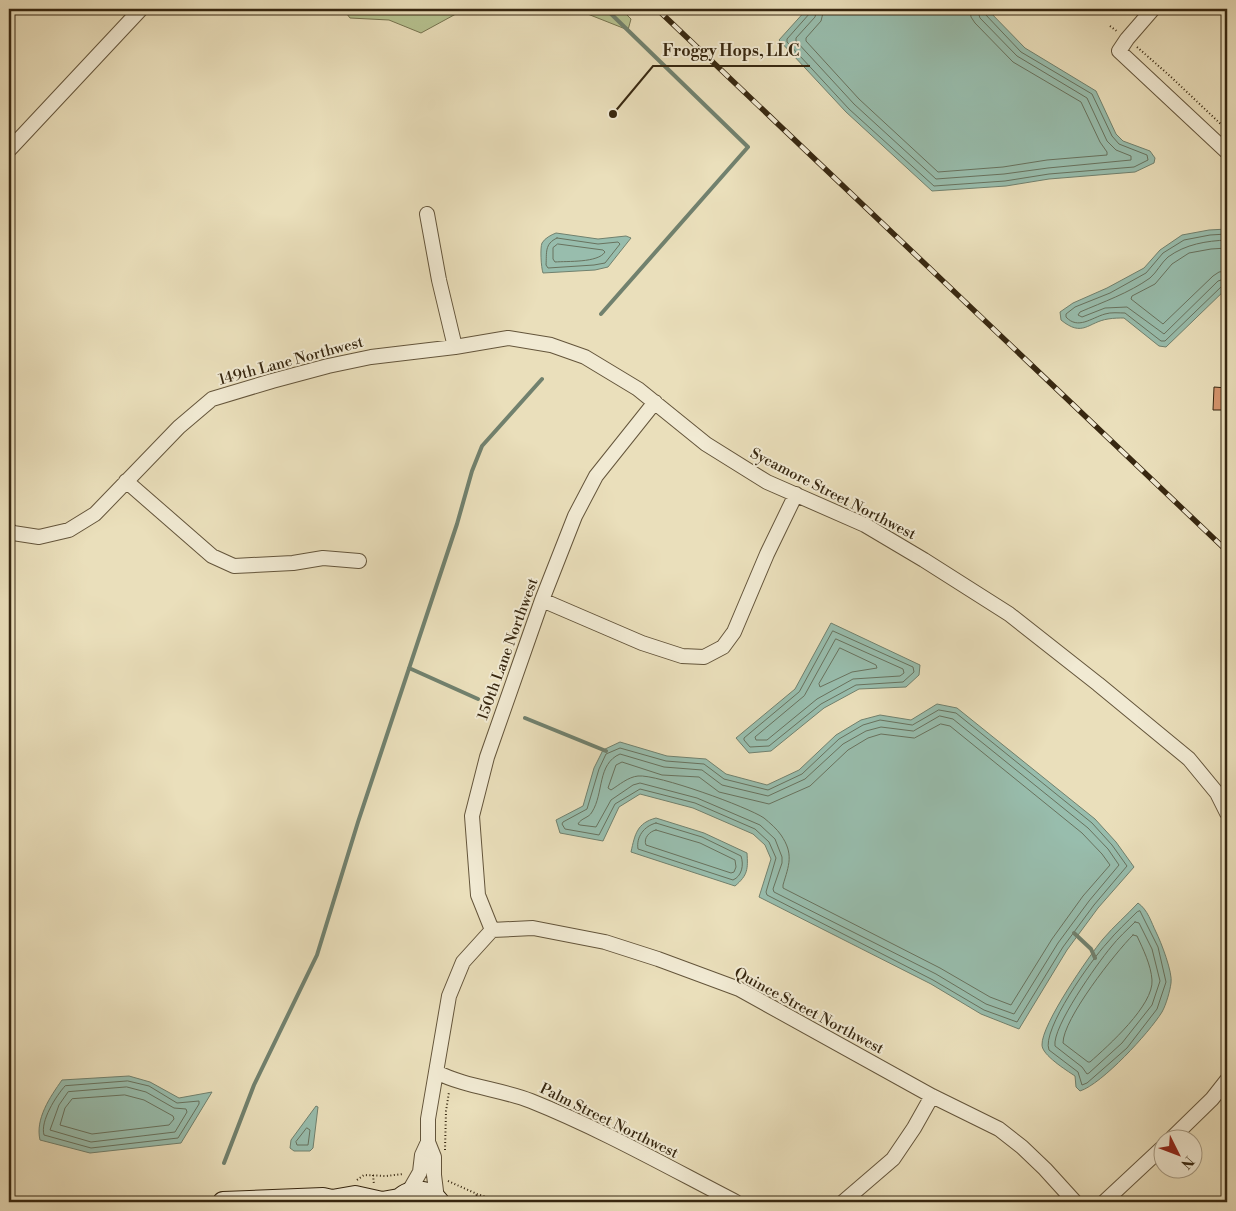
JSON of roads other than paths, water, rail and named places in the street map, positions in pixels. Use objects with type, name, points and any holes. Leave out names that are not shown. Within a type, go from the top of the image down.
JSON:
[{"type":"street","points":[[9,150],[141,9]]},
{"type":"street","points":[[1153,9],[1127,39],[1119,52],[1227,152]]},
{"type":"street","points":[[427,214],[439,280],[455,347]]},
{"type":"street","name":"Sycamore Street Northwest","points":[[455,347],[508,338],[551,345],[585,357],[638,389],[706,444],[768,482],[865,526],[924,560],[1009,614],[1189,759],[1217,793],[1227,813]]},
{"type":"street","name":"149th Lane Northwest","points":[[9,530],[13,533],[39,537],[69,530],[95,514],[179,427],[212,399],[328,366],[371,357],[455,347]]},
{"type":"street","name":"150th Lane Northwest","points":[[492,930],[478,895],[472,816],[487,757],[542,600],[575,516],[596,476],[655,402]]},
{"type":"street","points":[[126,481],[212,556],[234,566],[292,563],[323,558],[359,561]]},
{"type":"street","points":[[542,600],[642,643],[682,656],[704,657],[724,647],[734,632],[767,554],[796,494]]},
{"type":"street","name":"Quince Street Northwest","points":[[492,930],[533,928],[605,942],[703,975],[738,989],[932,1096],[999,1129],[1028,1152],[1075,1202]]},
{"type":"street","points":[[438,1201],[434,1175],[434,1157],[428,1142],[428,1119],[449,996],[463,962],[492,930]]},
{"type":"street","name":"Palm Street Northwest","points":[[436,1072],[452,1079],[528,1100],[578,1121],[736,1202]]},
{"type":"street","points":[[1182,1128],[1212,1099],[1227,1080]]},
{"type":"street","points":[[843,1202],[893,1159],[914,1128],[932,1096]]},
{"type":"street","points":[[401,1198],[420,1172],[422,1156],[428,1142]]},
{"type":"street","points":[[1104,1202],[1154,1155]]},
{"type":"street","points":[[222,1202],[322,1198],[332,1200],[356,1196],[382,1202],[423,1192],[438,1201]]},
{"type":"water","points":[[807,9],[987,9],[1025,48],[1096,91],[1116,134],[1123,141],[1150,151],[1155,158],[1154,163],[1135,172],[1049,179],[1006,186],[932,191],[846,112],[779,40]]},
{"type":"water","points":[[1227,229],[1227,288],[1166,347],[1159,346],[1124,318],[1108,319],[1080,328],[1075,328],[1061,320],[1060,312],[1073,303],[1107,288],[1144,268],[1160,250],[1182,235]]},
{"type":"water","points":[[556,233],[598,239],[626,236],[631,238],[608,267],[595,270],[543,273],[542,243],[546,238]]},
{"type":"water","points":[[831,623],[920,665],[919,675],[906,687],[859,689],[824,708],[771,751],[749,753],[736,738],[795,689]]},
{"type":"water","points":[[937,704],[957,708],[1095,819],[1116,842],[1134,867],[1098,908],[1067,950],[1019,1029],[981,1014],[931,984],[759,897],[771,859],[765,845],[753,834],[693,808],[640,794],[619,807],[603,841],[560,833],[556,820],[583,806],[594,768],[603,750],[620,742],[667,756],[706,759],[726,774],[767,785],[799,770],[836,735],[861,720],[880,715],[911,720]]},
{"type":"water","points":[[656,818],[704,833],[747,853],[745,875],[735,886],[631,852],[638,830],[645,823]]},
{"type":"water","points":[[1138,903],[1149,916],[1166,958],[1171,978],[1168,998],[1156,1021],[1124,1057],[1100,1079],[1080,1091],[1076,1087],[1075,1076],[1055,1062],[1043,1049],[1044,1035],[1057,1007],[1087,960],[1107,934]]},
{"type":"water","points":[[129,1076],[150,1082],[179,1098],[212,1092],[181,1143],[90,1153],[40,1140],[39,1132],[42,1116],[48,1101],[62,1080]]},
{"type":"water","points":[[316,1106],[318,1107],[313,1148],[310,1151],[294,1151],[290,1148],[291,1140]]},
{"type":"waterway","points":[[601,314],[748,147],[606,9]]},
{"type":"waterway","points":[[224,1163],[254,1085],[317,955],[358,822],[457,524],[472,471],[482,446],[542,379]]},
{"type":"waterway","points":[[409,668],[478,699]]},
{"type":"waterway","points":[[525,718],[606,751]]},
{"type":"waterway","points":[[1074,933],[1091,949],[1095,958]]},
{"type":"railway","points":[[657,9],[1227,551]]},
{"type":"place","name":"Froggy Hops, LLC","points":[[613,114]]}]
